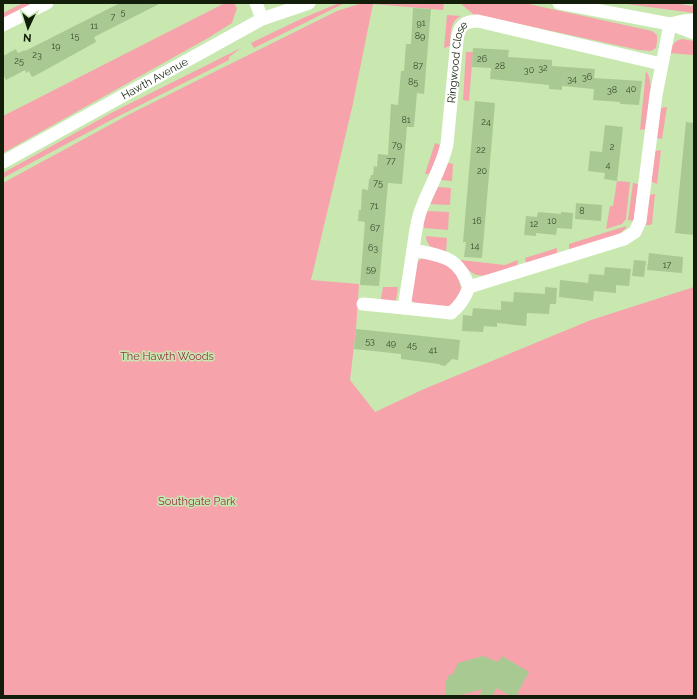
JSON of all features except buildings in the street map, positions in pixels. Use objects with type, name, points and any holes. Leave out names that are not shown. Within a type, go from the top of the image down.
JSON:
[{"type":"street","points":[[3,25],[47,3]]},
{"type":"street","points":[[256,3],[262,19]]},
{"type":"street","name":"Hawth Avenue","points":[[3,162],[262,19],[309,3]]},
{"type":"street","points":[[559,3],[670,24],[694,33]]},
{"type":"street","points":[[670,24],[694,20]]},
{"type":"street","name":"Ringwood Close","points":[[404,308],[416,228],[421,209],[444,157],[447,144],[458,31],[464,24],[472,21],[478,21],[661,64]]},
{"type":"street","points":[[469,287],[624,239],[635,232],[640,221],[661,64],[670,24]]},
{"type":"street","points":[[363,304],[451,312],[458,308],[469,287],[465,276],[457,264],[440,256],[413,250]]},
{"type":"green space","points":[[23,3],[30,3],[30,6],[3,19],[3,13]]},
{"type":"green space","points":[[225,3],[234,3],[237,8],[232,23],[3,153],[3,116]]},
{"type":"green space","points":[[339,3],[345,3],[254,48],[251,43],[303,18]]},
{"type":"green space","name":"Southgate Park","points":[[362,3],[444,3],[443,10],[373,4],[352,108],[311,280],[359,284],[356,329],[350,380],[375,412],[424,389],[591,320],[694,287],[694,696],[3,696],[3,183],[128,115],[337,11]]},
{"type":"green space","points":[[460,3],[524,3],[652,31],[657,35],[656,48],[651,51],[639,50],[473,14]]},
{"type":"green space","points":[[619,3],[675,3],[691,6],[694,5],[694,13]]},
{"type":"green space","points":[[447,15],[461,16],[454,21],[450,46],[444,48]]},
{"type":"green space","points":[[682,39],[694,41],[694,55],[668,53],[677,41]]},
{"type":"green space","points":[[241,48],[229,57],[229,60],[113,119],[3,178],[3,173],[113,112]]},
{"type":"green space","points":[[466,52],[473,52],[469,101],[463,100]]},
{"type":"green space","points":[[646,71],[649,77],[651,91],[645,129],[640,130]]},
{"type":"green space","points":[[667,107],[662,139],[657,138],[661,108]]},
{"type":"green space","points":[[435,143],[440,145],[438,156],[429,174],[425,174]]},
{"type":"green space","points":[[661,150],[657,184],[652,182],[651,179],[655,151]]},
{"type":"green space","points":[[448,163],[453,164],[452,181],[440,180]]},
{"type":"green space","points":[[617,181],[630,182],[626,219],[622,224],[606,229],[610,206],[613,206]]},
{"type":"green space","points":[[633,183],[638,184],[634,221],[628,220]]},
{"type":"green space","points":[[438,187],[451,188],[450,205],[430,204]]},
{"type":"green space","points":[[655,194],[652,224],[646,225],[649,198],[650,195]]},
{"type":"green space","points":[[427,211],[449,212],[448,230],[424,228],[423,222]]},
{"type":"green space","points":[[626,226],[626,228],[618,235],[569,250],[569,244]]},
{"type":"green space","points":[[426,236],[447,238],[446,253],[432,248],[428,243]]},
{"type":"green space","points":[[557,248],[557,254],[526,264],[525,258]]},
{"type":"green space","points":[[427,258],[444,263],[456,272],[461,288],[460,295],[449,307],[416,304],[412,301],[411,297],[417,262],[421,259]]},
{"type":"green space","points":[[460,260],[505,265],[518,260],[517,267],[494,274],[481,275],[469,271]]},
{"type":"green space","points":[[383,287],[398,287],[396,300],[394,303],[381,299]]},
{"type":"park label","name":"The Hawth Woods","points":[[167,356]]}]
